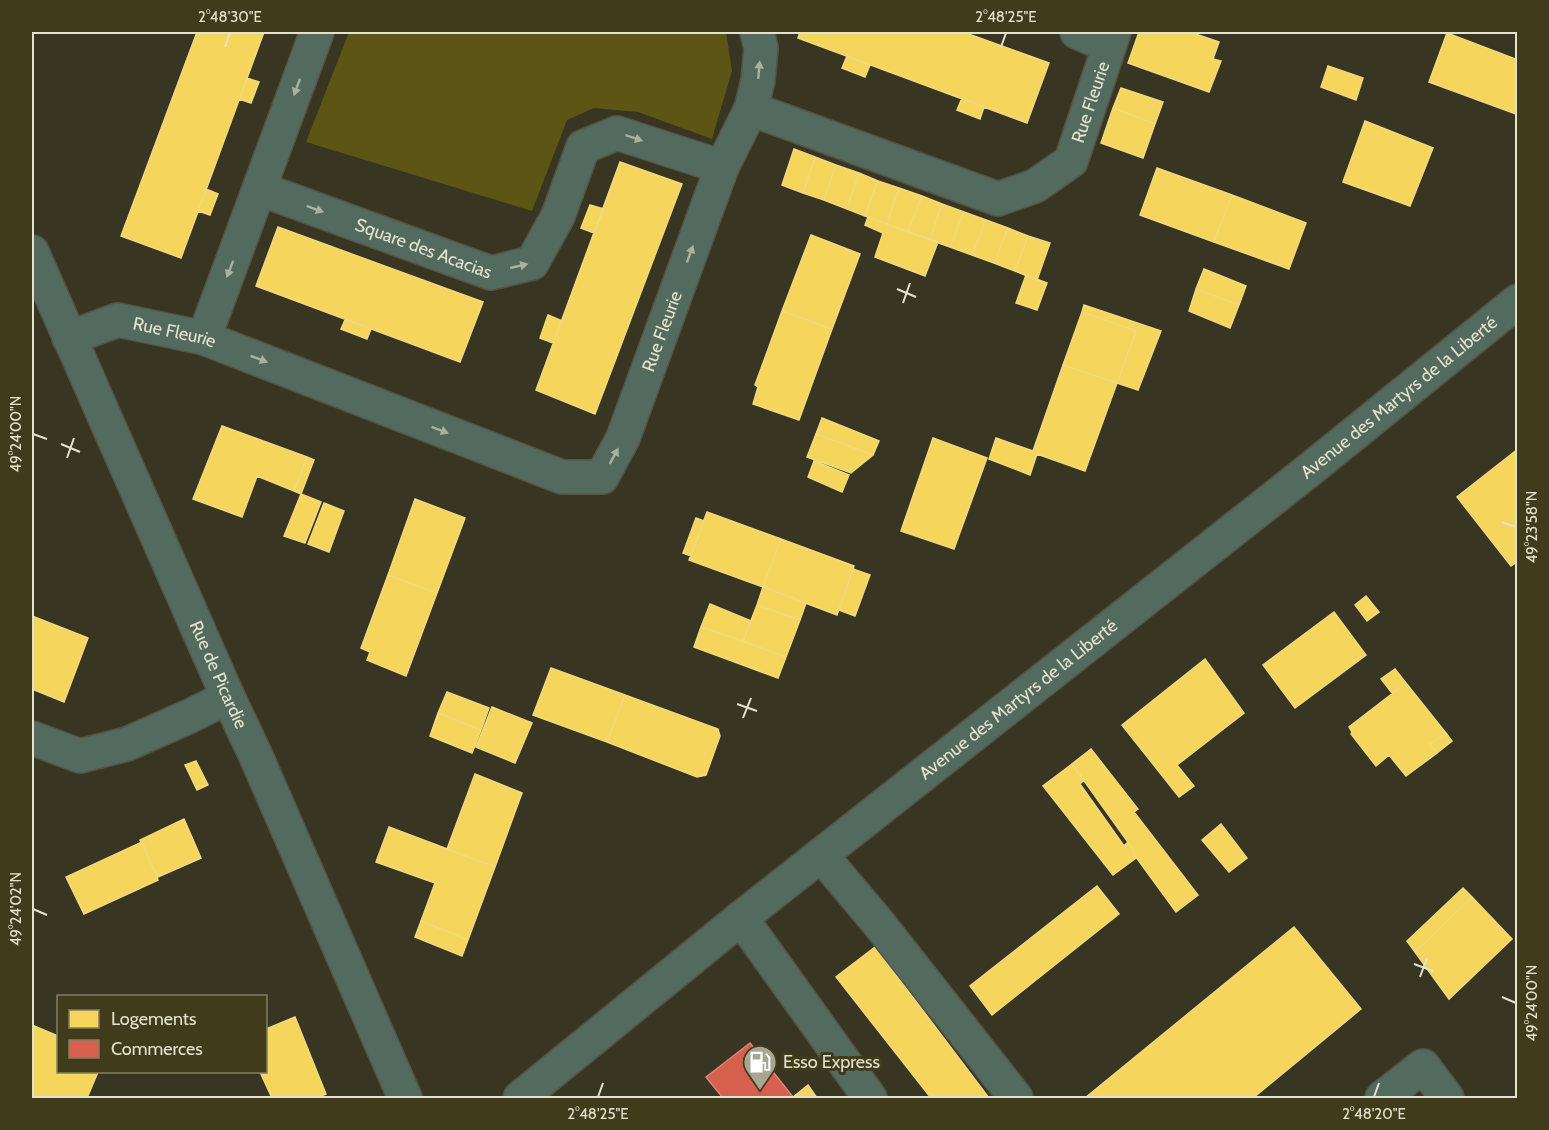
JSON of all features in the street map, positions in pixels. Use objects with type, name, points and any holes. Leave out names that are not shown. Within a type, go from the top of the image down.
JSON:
[{"type":"street","points":[[204,338],[317,32]]},
{"type":"street","points":[[751,109],[758,80],[761,48],[757,32]]},
{"type":"street","points":[[1077,32],[1111,39]]},
{"type":"street","name":"Rue Fleurie","points":[[69,338],[118,320],[204,338],[562,477],[602,477],[623,438],[722,167],[751,109],[998,199],[1035,186],[1071,161],[1111,39]]},
{"type":"street","name":"Square des Acacias","points":[[260,189],[491,273],[532,263],[558,216],[583,147],[617,133],[722,167]]},
{"type":"street","name":"Rue de Picardie","points":[[32,252],[405,1098]]},
{"type":"street","name":"Avenue des Martyrs de la Liberté","points":[[520,1098],[741,918],[1317,464],[1518,302]]},
{"type":"street","points":[[32,738],[80,756],[127,744],[228,697]]},
{"type":"street","points":[[821,855],[880,925],[1016,1098]]},
{"type":"street","points":[[741,918],[870,1098]]},
{"type":"street","points":[[1382,1098],[1423,1066],[1448,1098]]},
{"type":"shaded area","points":[[349,32],[726,32],[732,71],[712,139],[638,112],[594,108],[567,120],[532,211],[306,142]]},
{"type":"building: Logements","points":[[197,32],[264,32],[181,258],[121,236]]},
{"type":"building: Logements","points":[[800,32],[963,32],[1049,63],[1027,123],[798,38]]},
{"type":"building: Logements","points":[[1139,32],[1190,32],[1219,42],[1213,59],[1221,61],[1209,92],[1128,63]]},
{"type":"building: Logements","points":[[1447,33],[1518,60],[1518,109],[1516,114],[1429,82]]},
{"type":"building: Logements","points":[[847,56],[870,65],[865,77],[842,68]]},
{"type":"building: Logements","points":[[1328,66],[1363,78],[1356,100],[1321,87]]},
{"type":"building: Logements","points":[[247,78],[259,82],[251,103],[239,99]]},
{"type":"building: Logements","points":[[1121,88],[1163,102],[1155,124],[1113,108]]},
{"type":"building: Logements","points":[[962,98],[984,107],[980,119],[957,110]]},
{"type":"building: Logements","points":[[1113,108],[1155,124],[1143,158],[1101,143]]},
{"type":"building: Logements","points":[[1365,121],[1433,148],[1410,206],[1343,182]]},
{"type":"building: Logements","points":[[794,149],[815,157],[803,193],[782,185]]},
{"type":"building: Logements","points":[[815,157],[836,165],[824,200],[803,193]]},
{"type":"building: Logements","points":[[620,162],[682,184],[595,414],[536,390]]},
{"type":"building: Logements","points":[[836,165],[859,173],[847,209],[824,200]]},
{"type":"building: Logements","points":[[1157,168],[1232,195],[1214,242],[1140,215]]},
{"type":"building: Logements","points":[[859,173],[878,181],[865,216],[847,209]]},
{"type":"building: Logements","points":[[878,181],[899,188],[887,224],[865,216]]},
{"type":"building: Logements","points":[[899,188],[922,196],[908,232],[887,224]]},
{"type":"building: Logements","points":[[206,189],[218,194],[210,215],[198,211]]},
{"type":"building: Logements","points":[[1232,195],[1306,223],[1289,269],[1214,242]]},
{"type":"building: Logements","points":[[922,196],[942,204],[930,240],[908,232]]},
{"type":"building: Logements","points":[[942,204],[964,212],[950,247],[930,240]]},
{"type":"building: Logements","points":[[590,205],[604,209],[594,233],[581,228]]},
{"type":"building: Logements","points":[[964,212],[986,220],[972,255],[950,247]]},
{"type":"building: Logements","points":[[868,217],[938,242],[925,276],[875,257],[883,233],[865,225]]},
{"type":"building: Logements","points":[[986,220],[1008,228],[994,263],[972,255]]},
{"type":"building: Logements","points":[[278,227],[483,302],[460,362],[256,286]]},
{"type":"building: Logements","points":[[1008,228],[1028,236],[1015,271],[994,263]]},
{"type":"building: Logements","points":[[811,235],[860,254],[832,329],[782,311]]},
{"type":"building: Logements","points":[[1028,236],[1050,243],[1037,280],[1015,271]]},
{"type":"building: Logements","points":[[1204,269],[1246,286],[1239,305],[1196,289]]},
{"type":"building: Logements","points":[[1026,275],[1047,283],[1037,310],[1016,303]]},
{"type":"building: Logements","points":[[1196,289],[1239,305],[1230,328],[1189,311]]},
{"type":"building: Logements","points":[[1084,305],[1161,331],[1138,390],[1117,383],[1136,331],[1082,312]]},
{"type":"building: Logements","points":[[782,311],[832,329],[799,420],[753,404],[758,387],[755,385]]},
{"type":"building: Logements","points":[[1082,312],[1136,331],[1117,383],[1063,365]]},
{"type":"building: Logements","points":[[548,315],[562,321],[553,343],[540,338]]},
{"type":"building: Logements","points":[[345,320],[371,329],[367,339],[341,329]]},
{"type":"building: Logements","points":[[1063,365],[1117,383],[1085,471],[1037,454],[1030,475],[989,459],[996,438],[1033,451]]},
{"type":"building: Logements","points":[[822,418],[879,441],[873,455],[816,434]]},
{"type":"building: Logements","points":[[222,426],[307,457],[294,491],[257,476],[242,517],[193,499]]},
{"type":"building: Logements","points":[[816,434],[873,455],[851,473],[807,457]]},
{"type":"building: Logements","points":[[933,438],[987,458],[954,549],[901,531]]},
{"type":"building: Logements","points":[[1518,449],[1518,561],[1511,566],[1457,497]]},
{"type":"building: Logements","points":[[307,457],[314,460],[301,494],[294,491]]},
{"type":"building: Logements","points":[[814,461],[849,475],[842,492],[808,477]]},
{"type":"building: Logements","points":[[301,494],[321,502],[305,543],[284,536]]},
{"type":"building: Logements","points":[[415,499],[465,518],[437,593],[388,575]]},
{"type":"building: Logements","points":[[324,503],[344,511],[329,552],[308,544]]},
{"type":"building: Logements","points":[[707,512],[781,539],[763,587],[689,560]]},
{"type":"building: Logements","points":[[696,518],[704,521],[691,556],[683,553]]},
{"type":"building: Logements","points":[[781,539],[854,566],[837,615],[763,587]]},
{"type":"building: Logements","points":[[853,569],[870,575],[855,616],[839,610]]},
{"type":"building: Logements","points":[[388,575],[437,593],[406,676],[367,660],[370,652],[361,648]]},
{"type":"building: Logements","points":[[763,587],[806,603],[800,620],[757,605]]},
{"type":"building: Logements","points":[[1366,596],[1379,612],[1367,621],[1355,605]]},
{"type":"building: Logements","points":[[710,604],[751,621],[743,641],[701,627]]},
{"type":"building: Logements","points":[[757,605],[800,620],[786,657],[743,641]]},
{"type":"building: Logements","points":[[1334,612],[1366,655],[1295,708],[1263,665]]},
{"type":"building: Logements","points":[[32,616],[88,638],[64,702],[32,689]]},
{"type":"building: Logements","points":[[701,627],[786,657],[778,678],[694,647]]},
{"type":"building: Logements","points":[[1205,659],[1244,713],[1177,765],[1194,786],[1179,797],[1122,725]]},
{"type":"building: Logements","points":[[551,668],[625,695],[607,742],[533,715]]},
{"type":"building: Logements","points":[[1395,669],[1406,683],[1392,693],[1381,679]]},
{"type":"building: Logements","points":[[1406,683],[1446,733],[1430,744],[1437,753],[1406,776],[1389,755],[1376,766],[1351,734],[1349,727]]},
{"type":"building: Logements","points":[[447,692],[489,708],[481,730],[438,713]]},
{"type":"building: Logements","points":[[625,695],[718,729],[720,736],[706,775],[697,777],[607,742]]},
{"type":"building: Logements","points":[[492,707],[532,723],[515,763],[476,747]]},
{"type":"building: Logements","points":[[438,713],[481,730],[472,753],[430,736]]},
{"type":"building: Logements","points":[[1446,733],[1452,741],[1437,753],[1430,744]]},
{"type":"building: Logements","points":[[1091,749],[1138,809],[1134,812],[1198,895],[1176,912],[1072,764]]},
{"type":"building: Logements","points":[[196,761],[208,785],[197,790],[185,765]]},
{"type":"building: Logements","points":[[1072,764],[1084,780],[1080,784],[1124,846],[1128,842],[1135,852],[1133,853],[1136,858],[1113,875],[1043,786]]},
{"type":"building: Logements","points":[[475,774],[522,793],[495,867],[447,849]]},
{"type":"building: Logements","points":[[184,819],[201,858],[158,877],[140,840]]},
{"type":"building: Logements","points":[[1221,824],[1247,858],[1229,872],[1202,840]]},
{"type":"building: Logements","points":[[389,827],[495,867],[468,940],[421,921],[435,883],[376,862]]},
{"type":"building: Logements","points":[[142,842],[158,880],[84,914],[66,877]]},
{"type":"building: Logements","points":[[1097,886],[1119,914],[992,1015],[970,986]]},
{"type":"building: Logements","points":[[1463,888],[1472,897],[1415,952],[1407,941]]},
{"type":"building: Logements","points":[[1472,897],[1512,939],[1449,999],[1415,952]]},
{"type":"building: Logements","points":[[421,921],[468,940],[462,956],[415,937]]},
{"type":"building: Logements","points":[[1294,927],[1361,1009],[1253,1098],[1085,1098]]},
{"type":"building: Logements","points":[[875,947],[989,1098],[931,1098],[836,977]]},
{"type":"building: Logements","points":[[295,1017],[326,1094],[316,1098],[272,1098],[260,1073],[267,1073],[267,1029]]},
{"type":"building: Logements","points":[[32,1025],[57,1036],[57,1073],[98,1073],[87,1098],[32,1097]]},
{"type":"building: Logements","points":[[808,1085],[817,1098],[791,1098],[793,1097]]},
{"type":"building: Commerces","points":[[750,1043],[793,1097],[723,1098],[706,1077]]},
{"type":"place","name":"Esso Express","points":[[760,1091]]}]
